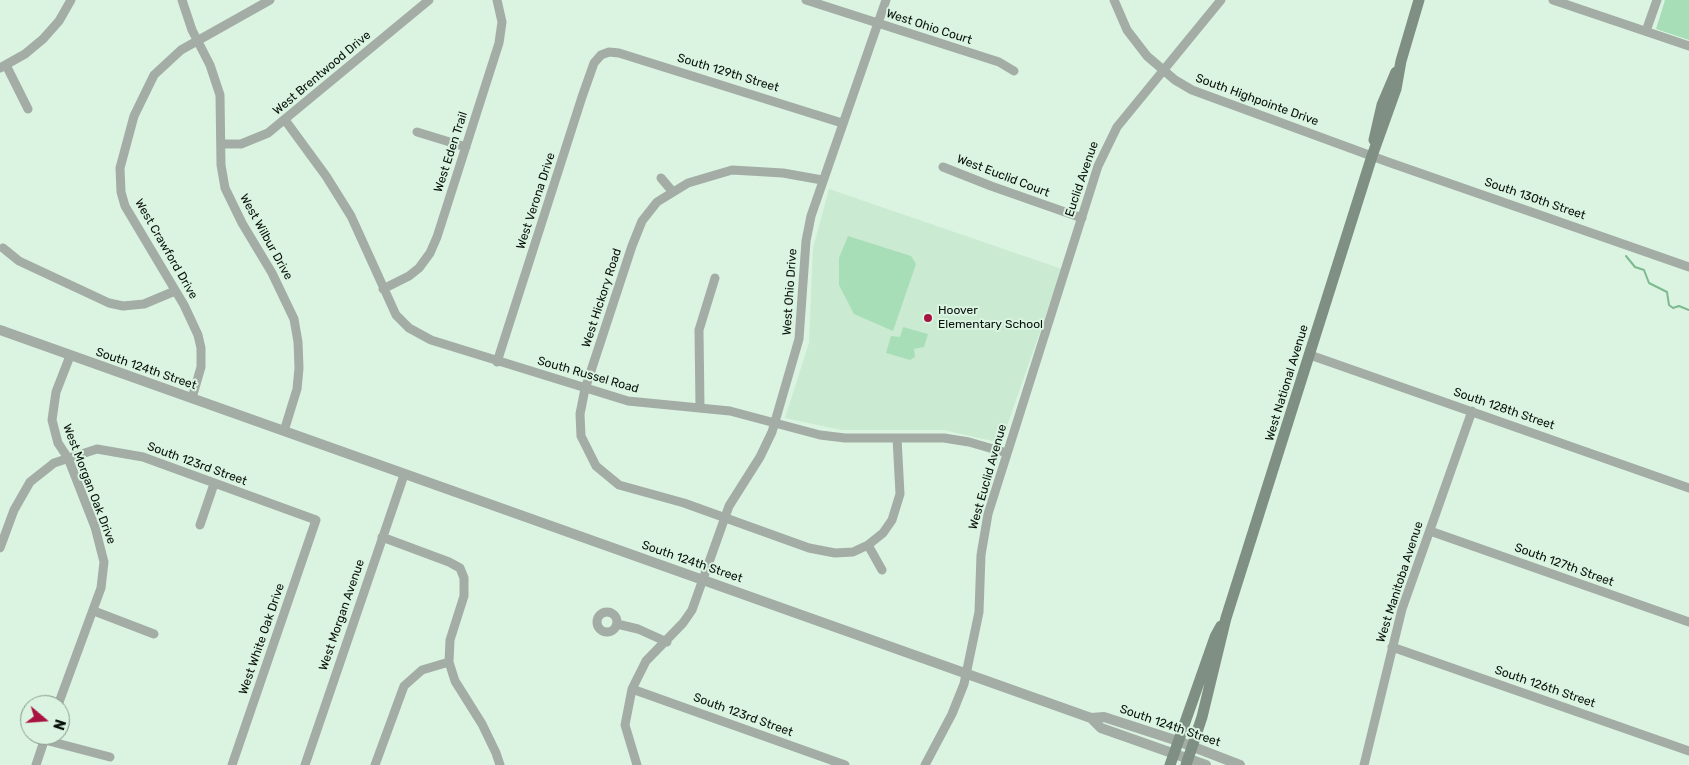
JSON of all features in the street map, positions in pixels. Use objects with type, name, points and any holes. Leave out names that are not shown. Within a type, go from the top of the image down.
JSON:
[{"type":"main road","name":"West National Avenue","points":[[1187,762],[1202,717],[1226,618],[1372,156],[1382,106],[1388,87],[1401,61],[1419,0]]},
{"type":"main road","name":"West National Avenue","points":[[1170,765],[1215,637],[1226,618]]},
{"type":"street","points":[[28,109],[3,66],[43,39],[59,21],[71,0]]},
{"type":"street","name":"West Wilbur Drive","points":[[182,0],[197,40],[210,65],[220,95],[222,175],[227,193],[272,273],[294,319],[298,342],[299,368],[297,390],[286,430]]},
{"type":"street","name":"West Crawford Drive","points":[[192,398],[199,375],[201,348],[193,322],[126,206],[120,192],[119,177],[122,158],[134,116],[148,83],[166,62],[197,40],[270,0]]},
{"type":"street","name":"West Brentwood Drive","points":[[221,144],[232,145],[252,141],[284,120],[429,0]]},
{"type":"street","name":"West Eden Trail","points":[[383,289],[409,276],[419,268],[430,253],[501,35],[502,14],[497,0]]},
{"type":"street","name":"West Ohio Court","points":[[806,0],[999,62],[1014,71]]},
{"type":"street","name":"West Ohio Drive","points":[[637,765],[625,725],[632,689],[646,661],[667,642],[692,610],[725,517],[736,493],[767,445],[799,339],[807,236],[822,180],[886,0]]},
{"type":"street","name":"South Highpointe Drive","points":[[1114,0],[1133,38],[1146,56],[1183,85],[1209,97],[1372,156]]},
{"type":"street","name":"Euclid Avenue","points":[[1052,310],[1098,166],[1112,134],[1221,0]]},
{"type":"street","points":[[1553,0],[1689,46]]},
{"type":"street","points":[[1646,31],[1657,0]]},
{"type":"street","name":"South 129th Street","points":[[606,53],[619,53],[842,123]]},
{"type":"street","name":"West Verona Drive","points":[[497,362],[582,97],[594,63],[606,53]]},
{"type":"street","name":"South Russel Road","points":[[284,120],[326,176],[351,216],[396,315],[416,332],[437,343],[585,389],[651,405],[730,411],[812,433],[845,438],[944,438],[969,442],[1007,453]]},
{"type":"street","points":[[417,132],[466,147]]},
{"type":"street","name":"South 130th Street","points":[[1372,156],[1689,267]]},
{"type":"street","name":"West Euclid Court","points":[[943,167],[1082,218]]},
{"type":"street","name":"West Hickory Road","points":[[822,180],[783,173],[732,170],[698,179],[672,191],[650,210],[637,231],[585,389],[580,414],[581,436],[591,459],[605,475],[626,487],[670,499],[826,552],[852,552],[868,545]]},
{"type":"street","points":[[661,178],[672,191]]},
{"type":"street","points":[[3,248],[19,261],[109,303],[123,306],[144,304],[176,291]]},
{"type":"street","points":[[700,408],[699,330],[715,278]]},
{"type":"street","name":"West Euclid Avenue","points":[[925,765],[952,714],[966,672],[979,612],[981,555],[985,526],[1052,310]]},
{"type":"street","name":"South 124th Street","points":[[0,330],[286,430],[404,474],[966,672],[1091,718],[1104,717],[1193,746],[1240,765]]},
{"type":"street","name":"South 128th Street","points":[[1310,355],[1689,488]]},
{"type":"street","name":"West Morgan Oak Drive","points":[[62,695],[94,611],[101,588],[104,562],[94,527],[68,458],[58,443],[52,420],[56,392],[70,356]]},
{"type":"street","name":"West Manitoba Avenue","points":[[1364,765],[1392,647],[1472,411]]},
{"type":"street","points":[[882,570],[868,545],[883,533],[896,510],[900,494],[897,438]]},
{"type":"street","name":"South 123rd Street","points":[[0,548],[14,510],[30,482],[54,463],[97,449],[133,456],[316,520]]},
{"type":"street","name":"West Morgan Avenue","points":[[305,765],[404,474]]},
{"type":"street","points":[[200,525],[214,484]]},
{"type":"street","name":"West White Oak Drive","points":[[232,765],[316,520]]},
{"type":"street","name":"South 127th Street","points":[[1430,531],[1689,622]]},
{"type":"street","points":[[382,537],[449,562],[460,568],[464,578],[464,596],[450,640],[449,662],[455,681],[482,724],[500,765]]},
{"type":"street","points":[[94,611],[154,634]]},
{"type":"street","points":[[617,624],[638,629],[667,642]]},
{"type":"street","name":"South 126th Street","points":[[1392,647],[1689,751]]},
{"type":"street","points":[[375,765],[404,686],[422,670],[449,662]]},
{"type":"street","name":"South 123rd Street","points":[[632,689],[845,765]]},
{"type":"street","name":"South 124th Street","points":[[1091,718],[1101,728],[1174,753],[1187,762],[1206,765]]},
{"type":"street","points":[[70,744],[110,757]]},
{"type":"street","points":[[36,765],[43,745]]},
{"type":"shaded area","name":"Hoover Elementary School","points":[[829,189],[1062,269],[1001,443],[944,430],[841,430],[785,418],[809,343],[813,248]]},
{"type":"green space","points":[[1665,0],[1689,0],[1689,40],[1656,29]]},
{"type":"green space","points":[[848,236],[911,256],[916,264],[893,331],[854,314],[839,285],[839,258]]},
{"type":"green space","points":[[903,327],[928,334],[924,347],[914,349],[915,357],[910,360],[886,353],[891,336],[900,337]]},
{"type":"waterway","points":[[1626,256],[1635,267],[1644,270],[1649,283],[1667,292],[1669,305],[1673,308],[1679,306],[1689,310]]},
{"type":"place","name":"Hoover Elementary School","points":[[928,318]]}]
